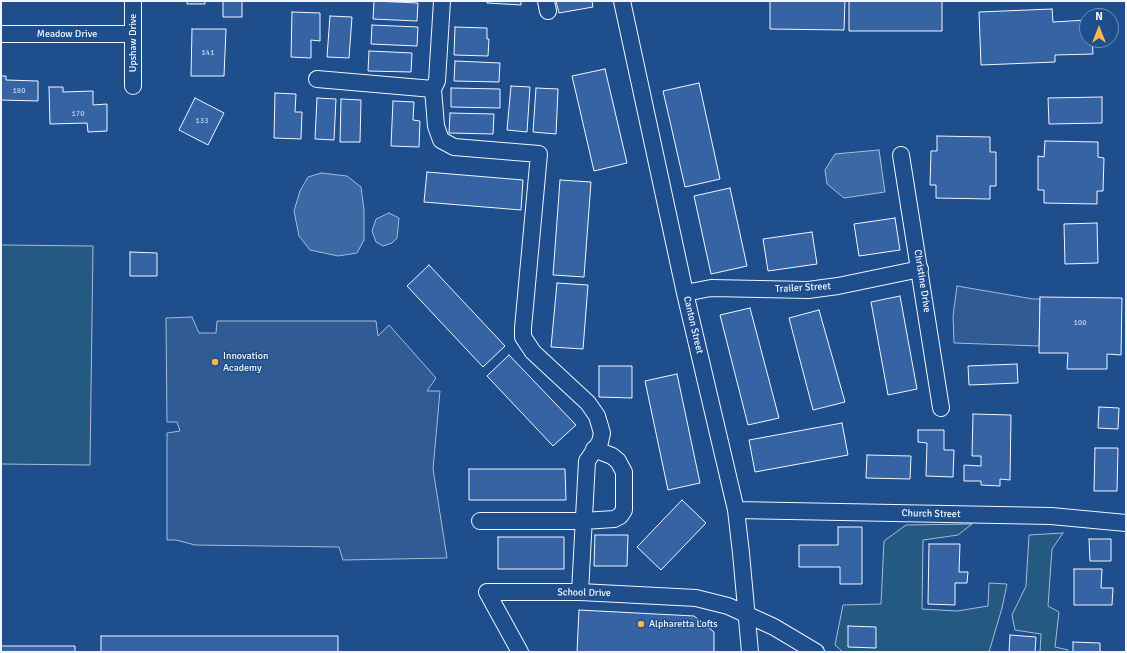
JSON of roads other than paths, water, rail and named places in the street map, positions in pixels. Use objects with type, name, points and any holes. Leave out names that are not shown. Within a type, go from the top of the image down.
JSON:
[{"type":"street","name":"Upshaw Drive","points":[[133,1],[133,86]]},
{"type":"street","points":[[442,1],[437,81],[433,89],[436,126],[441,140],[454,148],[539,154],[523,337],[533,352],[593,408],[602,433],[600,442],[587,461],[580,592]]},
{"type":"street","name":"Canton Street","points":[[622,1],[685,293],[736,510],[750,652]]},
{"type":"street","name":"Meadow Drive","points":[[1,34],[132,34]]},
{"type":"street","points":[[317,79],[433,89]]},
{"type":"street","name":"Christine Drive","points":[[901,155],[941,408]]},
{"type":"street","name":"Trailer Street","points":[[685,293],[711,288],[808,290],[838,286],[920,269]]},
{"type":"street","points":[[480,521],[584,521],[614,519],[620,516],[624,510],[624,472],[618,461],[612,456],[594,450]]},
{"type":"street","name":"Church Street","points":[[736,510],[1051,516],[1126,523]]},
{"type":"street","name":"School Drive","points":[[520,652],[487,592],[580,592],[696,598],[728,606],[746,614],[774,627],[816,652]]},
{"type":"place","name":"Innovation Academy","points":[[215,362]]},
{"type":"place","name":"Alpharetta Lofts","points":[[641,624]]}]
